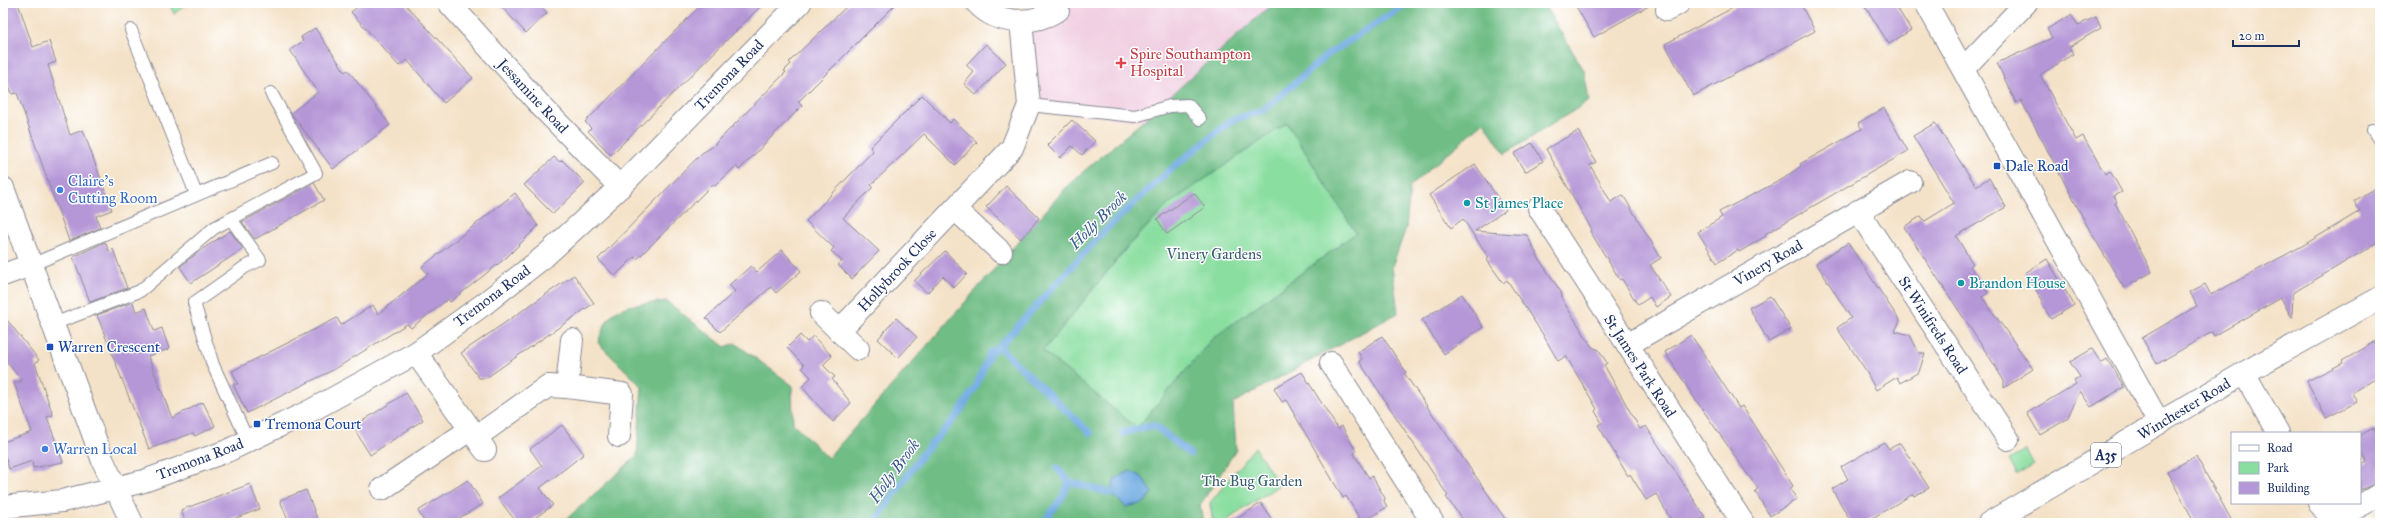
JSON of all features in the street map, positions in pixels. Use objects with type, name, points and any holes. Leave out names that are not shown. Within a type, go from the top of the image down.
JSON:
[{"type":"street","name":"Jessamine Road","points":[[449,3],[542,107],[620,187]]},
{"type":"street","name":"Tremona Road","points":[[116,488],[156,477],[248,441],[312,410],[416,352],[484,304],[545,256],[620,187],[800,3]]},
{"type":"street","points":[[977,3],[998,17],[1021,21],[1034,20],[1061,6]]},
{"type":"street","points":[[1926,3],[2159,423]]},
{"type":"street","points":[[1963,69],[2026,3]]},
{"type":"street","name":"Hollybrook Close","points":[[839,331],[1012,148],[1029,105],[1021,21]]},
{"type":"street","name":"Vinery Road","points":[[1627,345],[1910,182]]},
{"type":"street","points":[[3,188],[103,461],[132,523]]},
{"type":"street","name":"St James Park Road","points":[[1539,208],[1743,523]]},
{"type":"street","points":[[955,209],[1001,252]]},
{"type":"street","name":"St Winifreds Road","points":[[1858,211],[2008,439]]},
{"type":"street","points":[[3,275],[31,265]]},
{"type":"street","name":"Winchester Road","points":[[1989,523],[2244,373],[2380,298]]},
{"type":"street","points":[[821,313],[858,349]]},
{"type":"street","points":[[567,388],[572,340]]},
{"type":"street","points":[[416,352],[477,439]]},
{"type":"street","points":[[1331,363],[1433,523]]},
{"type":"street","points":[[2244,373],[2277,432]]},
{"type":"street","points":[[382,488],[477,439],[548,386],[622,394],[619,436]]},
{"type":"street","points":[[3,507],[62,501],[116,488]]},
{"type":"street","points":[[2320,504],[2328,514],[2336,515],[2347,512],[2380,494]]},
{"type":"lane","points":[[131,30],[196,194]]},
{"type":"lane","points":[[53,324],[140,292],[214,228],[316,173],[271,93]]},
{"type":"lane","points":[[1029,105],[1135,116],[1170,106],[1188,105],[1200,119]]},
{"type":"lane","points":[[2373,130],[2380,141]]},
{"type":"lane","points":[[31,265],[272,163]]},
{"type":"lane","points":[[231,219],[260,260],[245,267],[194,303],[213,365],[239,417],[248,441]]},
{"type":"shaded area","name":"Spire Southampton Hospital","points":[[1039,3],[1278,3],[1263,12],[1143,121],[1042,111],[1028,15]]},
{"type":"green space","points":[[169,3],[188,3],[174,14]]},
{"type":"green space","points":[[1278,3],[1543,3],[1584,70],[1589,101],[1505,154],[1484,122],[1410,186],[1406,228],[1392,267],[1398,313],[1233,403],[1236,450],[1200,505],[1203,523],[562,523],[637,456],[642,387],[598,343],[603,329],[615,312],[622,308],[631,306],[666,301],[725,347],[735,343],[792,385],[793,423],[828,458],[1071,182],[1143,121],[1263,12]],"holes":[[[1287,123],[1356,233],[1212,339],[1137,428],[1043,351],[1128,246],[1170,203]]]},
{"type":"green space","name":"Vinery Gardens","points":[[1287,122],[1356,233],[1212,339],[1137,429],[1043,351],[1128,246],[1170,203]]},
{"type":"green space","name":"The Bug Garden","points":[[1255,447],[1279,485],[1223,523],[1213,523],[1210,503]]},
{"type":"green space","points":[[2026,450],[2034,465],[2017,475],[2009,460]]},
{"type":"water","points":[[1130,471],[1142,477],[1152,492],[1144,503],[1126,507],[1111,493],[1115,479]]},
{"type":"building","points":[[3,3],[18,3],[33,47],[49,41],[56,62],[48,65],[70,135],[83,130],[112,210],[96,216],[100,228],[69,241],[17,93],[12,94],[3,67]]},
{"type":"building","points":[[363,3],[404,3],[473,78],[444,103],[407,60],[399,66],[351,12]]},
{"type":"building","points":[[498,3],[538,3],[547,13],[526,33]]},
{"type":"building","points":[[703,3],[764,3],[611,155],[588,131],[591,128],[585,122]]},
{"type":"building","points":[[850,3],[897,3],[798,102],[802,106],[739,170],[736,166],[715,186],[713,184],[637,259],[634,257],[615,276],[598,259],[702,153],[712,147],[733,126],[786,72],[784,71],[791,64],[789,62]]},
{"type":"building","points":[[1574,3],[1654,3],[1594,37]]},
{"type":"building","points":[[1742,3],[1800,3],[1815,31],[1693,96],[1665,44]]},
{"type":"building","points":[[1863,3],[1894,3],[1911,30],[1889,44]]},
{"type":"building","points":[[2071,15],[2078,25],[2096,17],[2101,28],[2069,47],[2073,54],[2040,75],[2076,140],[2083,136],[2105,174],[2110,171],[2122,192],[2114,196],[2117,202],[2115,203],[2152,272],[2124,288],[2089,229],[2021,100],[2016,103],[1997,63],[2052,38],[2047,29]]},
{"type":"building","points":[[315,28],[345,72],[348,70],[390,125],[333,169],[291,113],[318,92],[290,50],[303,41],[301,37]]},
{"type":"building","points":[[986,44],[1006,63],[976,95],[964,84],[974,72],[966,65]]},
{"type":"building","points":[[922,95],[950,123],[953,119],[977,142],[955,165],[924,134],[871,185],[873,187],[843,218],[879,251],[852,279],[838,265],[842,261],[831,251],[834,248],[806,221],[873,151],[870,147]]},
{"type":"building","points":[[1884,108],[1908,151],[1765,234],[1766,236],[1739,252],[1738,250],[1717,263],[1698,232],[1722,217],[1719,212],[1783,179],[1801,166],[1800,164],[1862,129],[1858,123]]},
{"type":"building","points":[[1072,120],[1095,141],[1082,155],[1072,146],[1060,158],[1047,145]]},
{"type":"building","points":[[1935,123],[1976,186],[1989,178],[2006,207],[1956,236],[1973,264],[1970,266],[1988,293],[1982,297],[2033,369],[2004,388],[2004,381],[1990,358],[1904,227],[1921,216],[1925,221],[1954,203],[1913,136]]},
{"type":"building","points":[[1578,131],[1596,162],[1590,165],[1611,202],[1623,195],[1661,258],[1650,265],[1671,297],[1656,307],[1650,297],[1638,305],[1622,279],[1620,280],[1590,231],[1592,230],[1546,149]]},
{"type":"building","points":[[1532,143],[1543,161],[1525,172],[1514,154]]},
{"type":"building","points":[[554,157],[560,162],[562,160],[585,183],[553,214],[524,185]]},
{"type":"building","points":[[1475,164],[1506,210],[1475,231],[1527,235],[1539,259],[1561,292],[1563,301],[1592,347],[1599,350],[1607,363],[1604,365],[1640,429],[1646,426],[1705,517],[1695,523],[1673,523],[1656,494],[1646,500],[1630,474],[1628,476],[1598,425],[1602,423],[1595,411],[1597,409],[1566,356],[1558,361],[1542,333],[1507,280],[1503,283],[1487,260],[1489,258],[1463,219],[1451,228],[1429,195]]},
{"type":"building","points":[[314,183],[324,200],[255,239],[242,222]]},
{"type":"building","points":[[2380,185],[2380,241],[2293,293],[2292,318],[2281,298],[2214,336],[2212,332],[2157,364],[2142,338],[2197,306],[2190,292],[2205,284],[2211,295],[2302,246],[2360,211],[2354,201]]},
{"type":"building","points":[[1006,186],[1039,218],[1021,239],[986,207]]},
{"type":"building","points":[[515,193],[538,226],[507,257],[450,302],[448,299],[411,328],[407,324],[335,369],[247,413],[233,384],[238,384],[232,371],[337,318],[341,325],[373,305],[378,314],[428,274],[422,267]]},
{"type":"building","points":[[1194,193],[1205,207],[1167,234],[1157,219]]},
{"type":"building","points":[[230,231],[243,249],[191,283],[180,267],[198,252]]},
{"type":"building","points":[[105,242],[109,251],[113,249],[127,288],[90,302],[73,257]]},
{"type":"building","points":[[1848,243],[1900,321],[1895,331],[1910,335],[1919,353],[1925,353],[1919,372],[1900,383],[1897,377],[1876,390],[1863,366],[1837,328],[1851,318],[1816,263]]},
{"type":"building","points":[[782,250],[801,271],[776,293],[771,287],[720,332],[706,318],[735,291],[729,285],[751,266],[757,272]]},
{"type":"building","points":[[945,251],[967,274],[954,288],[943,276],[927,293],[914,281]]},
{"type":"building","points":[[2047,259],[2074,305],[2051,319],[2041,302],[2043,301],[2025,273]]},
{"type":"building","points":[[574,275],[594,303],[486,378],[479,378],[461,353]]},
{"type":"building","points":[[1462,294],[1483,327],[1444,354],[1422,320]]},
{"type":"building","points":[[1770,296],[1791,329],[1769,342],[1749,308]]},
{"type":"building","points":[[133,302],[136,312],[146,308],[154,331],[162,328],[169,349],[148,356],[172,418],[203,402],[215,426],[195,436],[193,433],[149,449],[97,315]]},
{"type":"building","points":[[3,315],[39,360],[35,363],[53,415],[47,417],[63,462],[33,468],[32,461],[9,469],[3,450],[3,442],[32,432],[14,383],[22,381],[3,357]]},
{"type":"building","points":[[896,318],[917,337],[898,358],[878,339]]},
{"type":"building","points":[[800,335],[807,342],[813,336],[832,356],[823,365],[835,377],[832,379],[851,403],[833,422],[802,387],[811,377],[802,368],[804,365],[787,348]]},
{"type":"building","points":[[1691,335],[1739,408],[1742,406],[1793,486],[1790,489],[1797,499],[1770,516],[1755,491],[1758,489],[1693,396],[1665,352]]},
{"type":"building","points":[[1382,336],[1406,372],[1404,373],[1508,523],[1465,523],[1446,497],[1448,496],[1359,361],[1362,359],[1358,352]]},
{"type":"building","points":[[2380,339],[2380,376],[2352,393],[2357,402],[2326,418],[2307,381],[2343,363],[2342,361]]},
{"type":"building","points":[[2092,349],[2101,363],[2107,359],[2124,387],[2091,407],[2080,391],[2067,419],[2040,435],[2027,413],[2076,384],[2074,381],[2080,377],[2070,362]]},
{"type":"building","points":[[1302,372],[1338,429],[1342,426],[1356,451],[1354,454],[1369,478],[1372,476],[1385,498],[1384,501],[1387,507],[1362,522],[1346,496],[1343,498],[1286,400],[1282,402],[1274,388]]},
{"type":"building","points":[[406,393],[423,420],[370,455],[353,427]]},
{"type":"building","points":[[562,425],[584,454],[540,488],[553,505],[528,523],[517,523],[498,498],[542,466],[530,449]]},
{"type":"building","points":[[2374,428],[2380,440],[2380,482],[2361,490],[2361,465],[2367,462],[2361,450],[2361,434]]},
{"type":"building","points":[[1884,442],[1889,449],[1900,443],[1929,488],[1914,496],[1913,494],[1864,523],[1852,523],[1832,489],[1848,479],[1841,467]]},
{"type":"building","points":[[2196,456],[2233,523],[2195,523],[2167,472]]},
{"type":"building","points":[[468,480],[483,504],[451,523],[425,523],[418,511]]},
{"type":"building","points":[[250,484],[260,509],[223,523],[186,523],[181,510]]},
{"type":"building","points":[[306,490],[319,523],[289,523],[280,500]]},
{"type":"building","points":[[1261,503],[1274,523],[1231,523]]},
{"type":"waterway","name":"Holly Brook","points":[[874,523],[923,453],[957,416],[976,386],[990,352],[999,347],[1104,231],[1170,170],[1232,120],[1264,110],[1327,55],[1408,3]]},
{"type":"waterway","points":[[999,347],[1090,433]]},
{"type":"waterway","points":[[1122,433],[1154,425],[1190,454]]},
{"type":"waterway","points":[[1043,523],[1063,496],[1069,482],[1057,468]]},
{"type":"waterway","points":[[1069,482],[1111,493]]},
{"type":"place","name":"Spire Southampton Hospital","points":[[1121,63]]},
{"type":"place","name":"Dale Road","points":[[1997,166]]},
{"type":"place","name":"Claire's Cutting Room","points":[[60,190]]},
{"type":"place","name":"St James Place","points":[[1467,203]]},
{"type":"place","name":"Brandon House","points":[[1961,283]]},
{"type":"place","name":"Warren Crescent","points":[[50,347]]},
{"type":"place","name":"Tremona Court","points":[[257,424]]},
{"type":"place","name":"Warren Local","points":[[45,449]]}]
